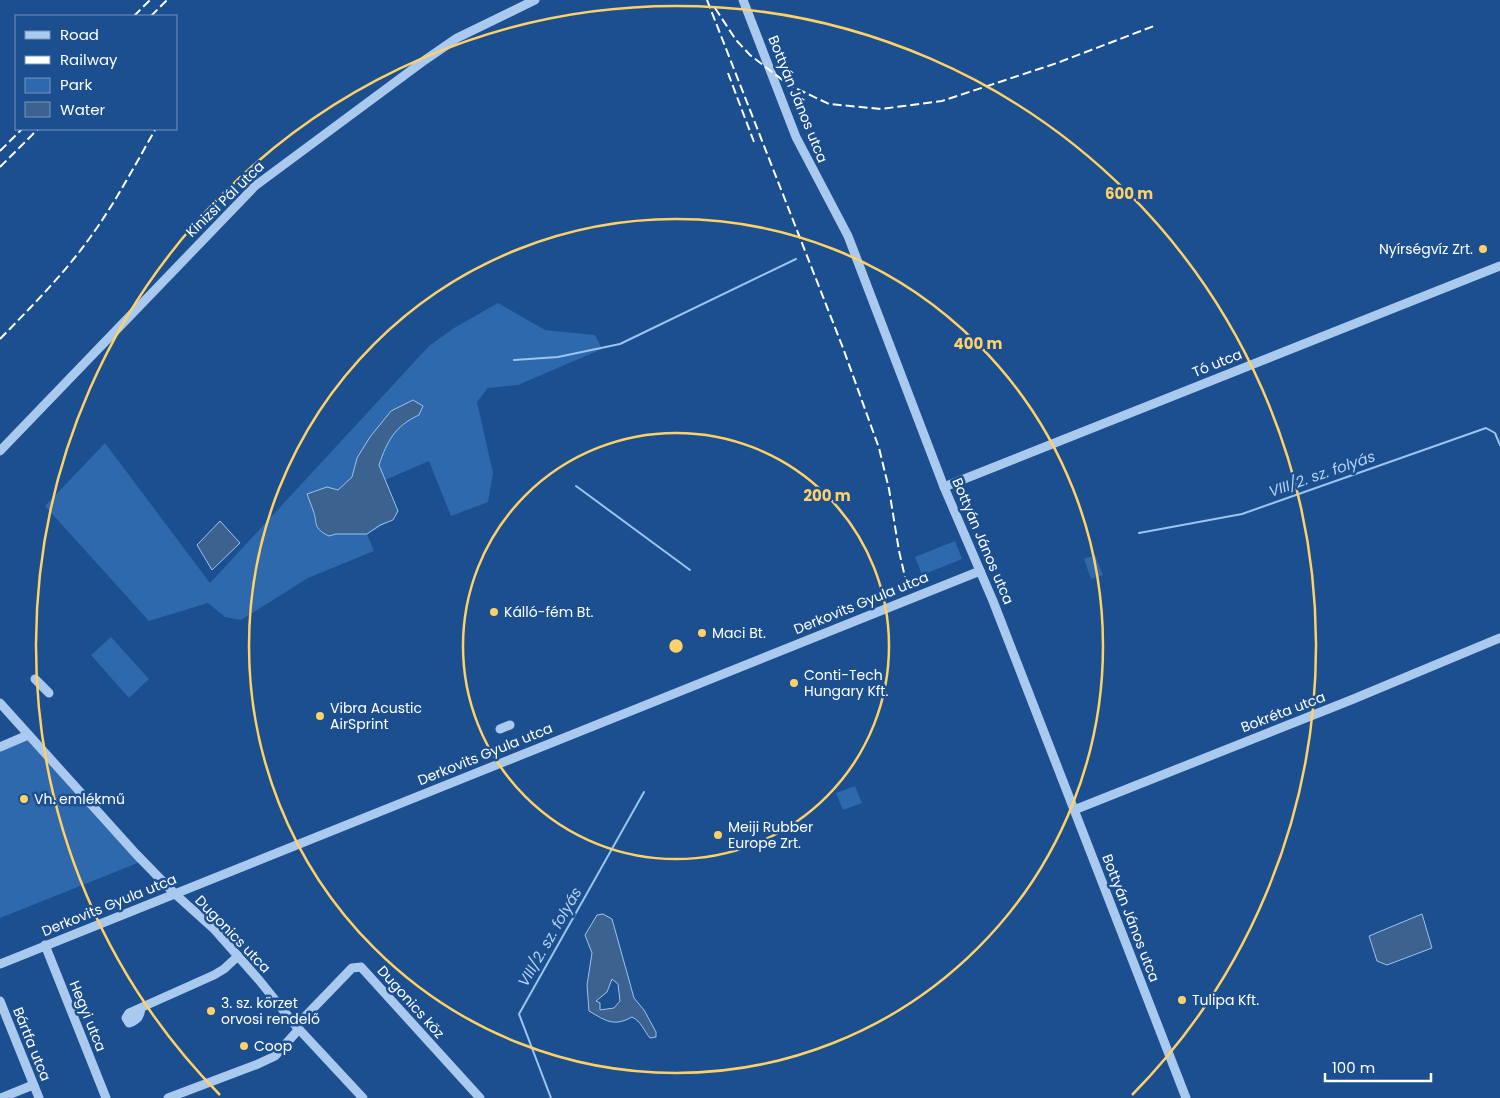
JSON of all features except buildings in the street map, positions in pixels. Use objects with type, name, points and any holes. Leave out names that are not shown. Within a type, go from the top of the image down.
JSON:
[{"type":"street","name":"Kinizsi Pál utca","points":[[0,451],[255,186],[448,44],[535,0]]},
{"type":"street","name":"Bottyán János utca","points":[[744,0],[796,137],[848,236],[944,487],[980,571],[1186,1098]]},
{"type":"street","name":"Tó utca","points":[[944,487],[1500,266]]},
{"type":"street","name":"Derkovits Gyula utca","points":[[0,964],[980,571]]},
{"type":"street","name":"Bokréta utca","points":[[1074,810],[1351,700],[1500,638]]},
{"type":"street","points":[[35,679],[49,694]]},
{"type":"street","name":"Dugonics utca","points":[[0,703],[174,893],[214,930],[238,956],[298,1028],[362,1098]]},
{"type":"street","points":[[500,729],[510,725]]},
{"type":"street","points":[[0,747],[28,735]]},
{"type":"street","name":"Hegyi utca","points":[[45,945],[106,1098]]},
{"type":"street","points":[[128,1013],[214,975],[224,969],[238,956]]},
{"type":"street","name":"Dugonics köz","points":[[298,1028],[352,968],[361,967],[480,1098]]},
{"type":"street","name":"Bártfa utca","points":[[0,1001],[39,1098]]},
{"type":"street","points":[[168,1098],[275,1056],[298,1028]]},
{"type":"street","points":[[1,1098],[33,1085]]},
{"type":"green space","points":[[498,303],[545,330],[595,335],[602,349],[518,385],[488,388],[477,402],[493,473],[488,502],[451,516],[429,461],[385,480],[398,511],[388,522],[367,534],[374,551],[308,578],[241,620],[225,617],[208,603],[149,621],[45,506],[105,443],[210,583],[429,346],[454,328]]},
{"type":"green space","points":[[955,541],[962,559],[922,575],[915,557]]},
{"type":"green space","points":[[1095,555],[1103,575],[1091,579],[1084,559]]},
{"type":"green space","points":[[111,637],[149,679],[129,698],[91,655]]},
{"type":"green space","points":[[28,735],[140,862],[0,918],[0,747]]},
{"type":"green space","points":[[855,786],[862,803],[843,810],[836,793]]},
{"type":"water","points":[[413,400],[423,406],[419,415],[404,424],[393,435],[379,465],[398,511],[393,520],[380,525],[367,534],[336,534],[329,536],[324,533],[316,525],[307,494],[327,487],[338,490],[352,477],[357,458],[370,437],[391,411]]},
{"type":"water","points":[[220,521],[240,543],[212,570],[197,545]]},
{"type":"water","points":[[603,914],[612,919],[634,998],[644,1010],[656,1032],[656,1037],[650,1038],[640,1024],[632,1017],[615,1022],[600,1018],[589,1011],[587,985],[592,953],[585,935],[597,915]],"holes":[[[612,979],[618,984],[620,1001],[614,1008],[600,1010],[600,1003],[596,1001],[607,992]]]},
{"type":"water","points":[[1422,914],[1432,948],[1387,965],[1377,961],[1369,936]]},
{"type":"waterway","points":[[514,360],[558,357],[620,344],[796,259]]},
{"type":"waterway","name":"VIII/2. sz. folyás","points":[[1139,533],[1242,514],[1486,428],[1495,433],[1500,445]]},
{"type":"waterway","points":[[576,486],[690,570]]},
{"type":"waterway","name":"VIII/2. sz. folyás","points":[[551,1098],[519,1014],[644,792]]},
{"type":"railway","points":[[135,15],[150,0]]},
{"type":"railway","points":[[152,15],[167,0]]},
{"type":"railway","points":[[707,0],[843,348],[879,448],[889,489],[905,577]]},
{"type":"railway","points":[[715,8],[736,40],[750,55],[789,85],[829,104],[881,109],[942,101],[1057,63],[1154,26]]},
{"type":"railway","points":[[728,73],[754,142]]},
{"type":"railway","points":[[0,151],[21,130]]},
{"type":"railway","points":[[0,167],[37,130]]},
{"type":"railway","points":[[0,339],[58,278],[89,239],[115,199],[155,130]]},
{"type":"place","name":"Nyírségvíz Zrt.","points":[[1483,249]]},
{"type":"place","name":"Kálló-fém Bt.","points":[[494,612]]},
{"type":"place","name":"Maci Bt.","points":[[702,633]]},
{"type":"place","name":"Conti-Tech Hungary Kft.","points":[[794,683]]},
{"type":"place","name":"Vibra Acustic AirSprint","points":[[320,716]]},
{"type":"place","name":"Vh. emlékmű","points":[[24,799]]},
{"type":"place","name":"Meiji Rubber Europe Zrt.","points":[[718,835]]},
{"type":"place","name":"Tulipa Kft.","points":[[1182,1000]]},
{"type":"place","name":"3. sz. körzet orvosi rendelő","points":[[211,1011]]},
{"type":"place","name":"Coop","points":[[244,1046]]}]
